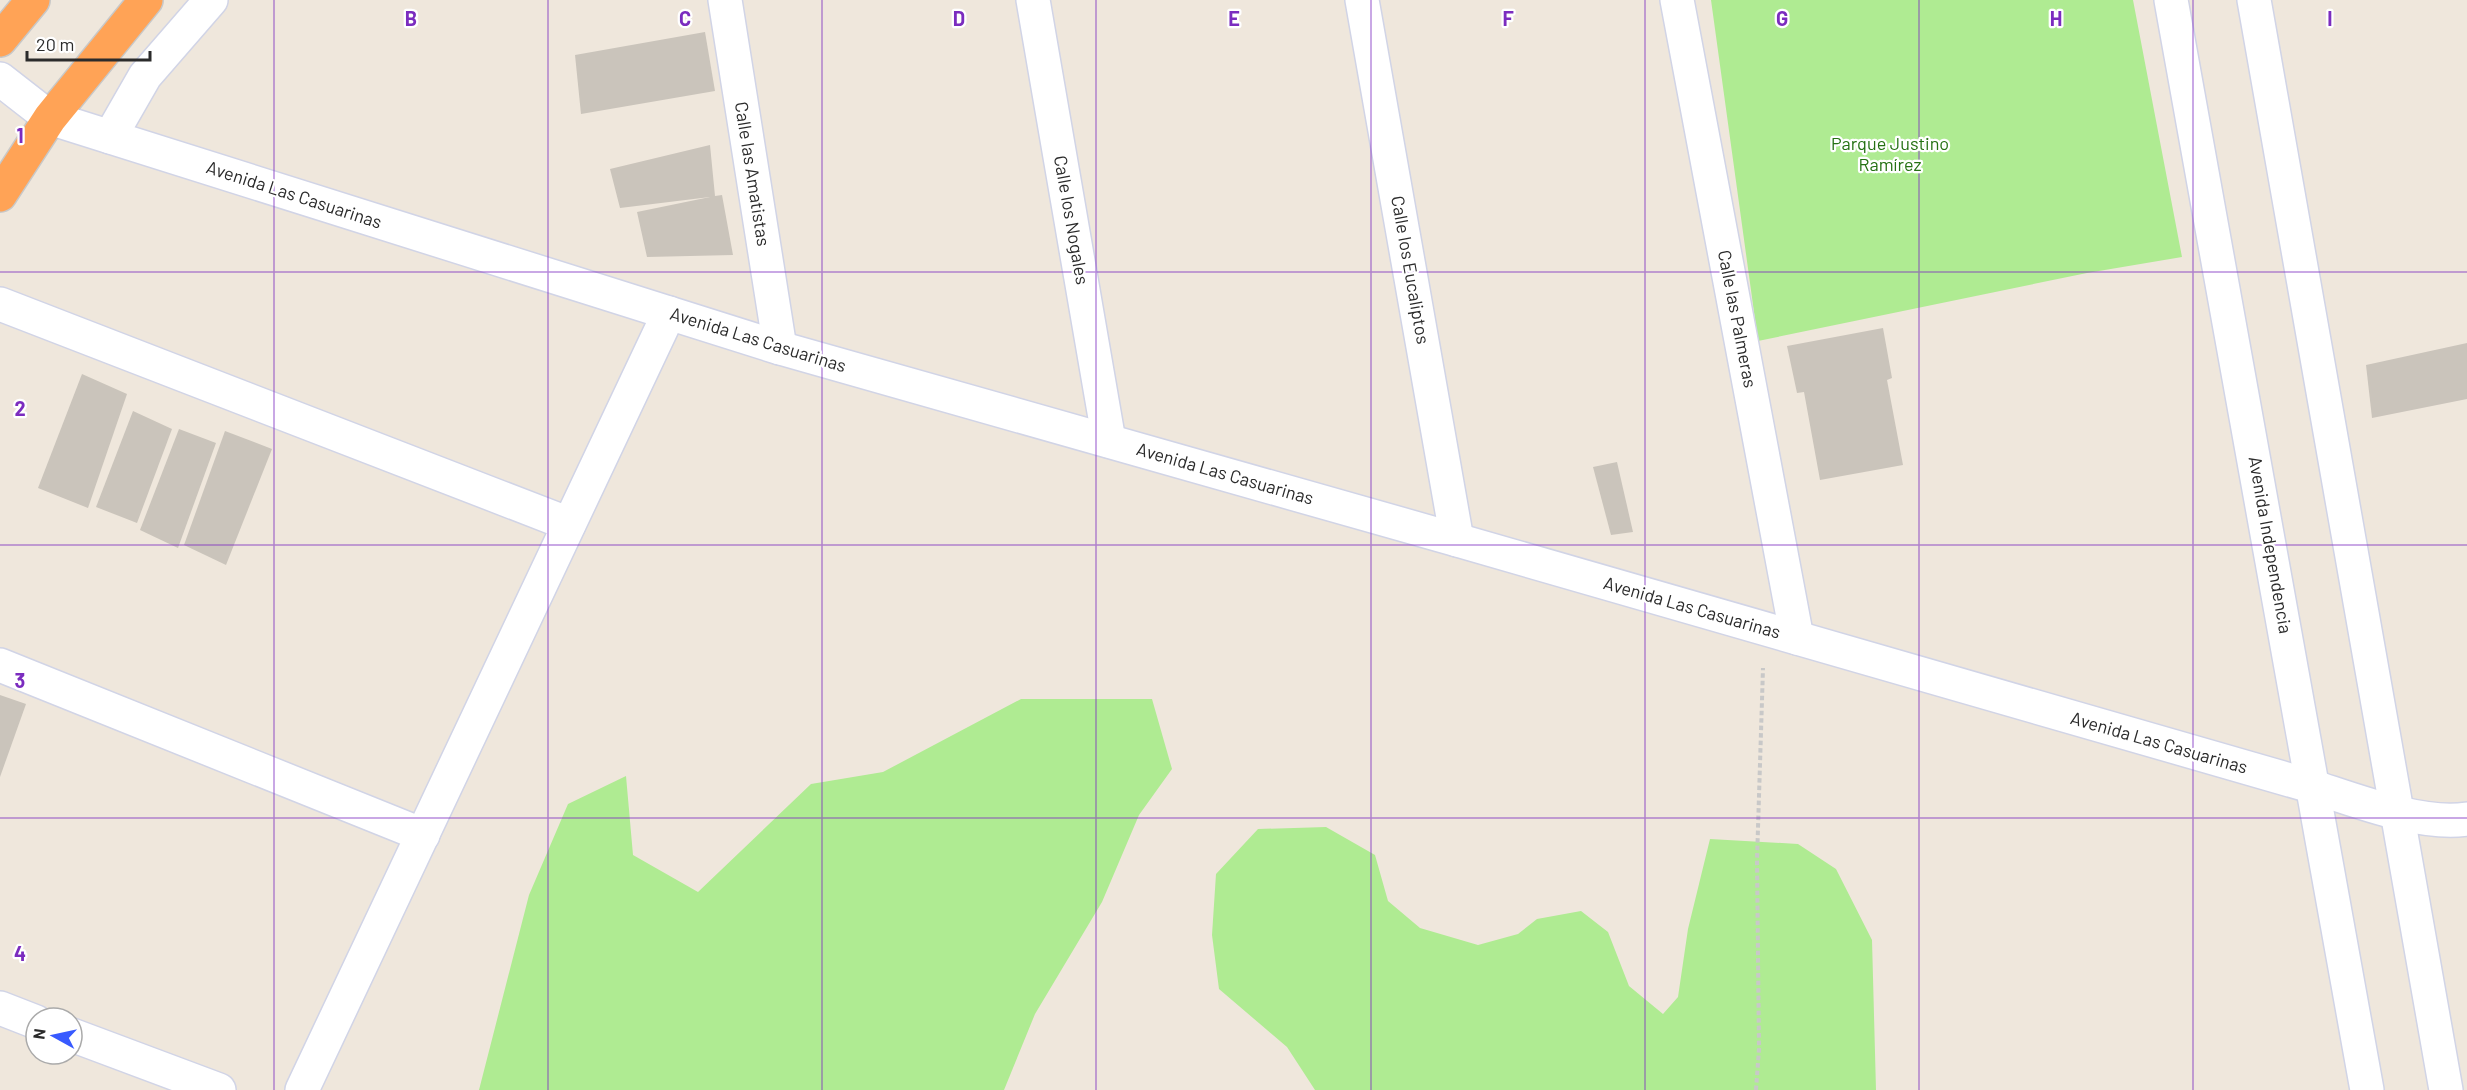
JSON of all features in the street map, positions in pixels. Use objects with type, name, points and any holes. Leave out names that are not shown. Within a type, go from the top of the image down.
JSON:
[{"type":"highway","points":[[0,40],[33,0]]},
{"type":"highway","points":[[0,195],[50,118],[146,0]]},
{"type":"street","points":[[110,136],[145,76],[211,0]]},
{"type":"street","name":"Calle las Amatistas","points":[[724,0],[780,348]]},
{"type":"street","name":"Calle los Nogales","points":[[1032,0],[1109,441]]},
{"type":"street","name":"Calle los Eucaliptos","points":[[1362,0],[1457,540]]},
{"type":"street","name":"Calle las Palmeras","points":[[1677,0],[1782,634]]},
{"type":"street","name":"Avenida Independencia","points":[[2171,0],[2367,1090]]},
{"type":"street","points":[[2254,0],[2446,1090]]},
{"type":"street","name":"Avenida Las Casuarinas","points":[[0,79],[50,118],[780,348],[1457,540],[2314,787],[2396,813],[2456,821],[2467,819]]},
{"type":"street","points":[[0,304],[570,524]]},
{"type":"street","points":[[302,1090],[669,313]]},
{"type":"street","points":[[0,665],[423,835]]},
{"type":"street","points":[[0,1008],[24,1017]]},
{"type":"street","points":[[84,1039],[219,1090]]},
{"type":"path","points":[[1756,1090],[1759,1049],[1757,860],[1763,662],[1782,634]]},
{"type":"green space","name":"Parque Justino Ramírez","points":[[1711,0],[2133,0],[2182,257],[2087,273],[1758,341]]},
{"type":"green space","points":[[1021,699],[1152,699],[1172,769],[1139,815],[1102,902],[1035,1014],[1004,1090],[479,1090],[529,895],[568,804],[626,776],[633,855],[698,892],[811,784],[883,772]]},
{"type":"green space","points":[[1326,827],[1375,855],[1388,901],[1420,928],[1478,945],[1518,934],[1537,919],[1581,911],[1608,932],[1629,986],[1663,1014],[1678,997],[1688,929],[1710,839],[1798,844],[1836,869],[1872,940],[1876,1090],[1315,1090],[1287,1047],[1219,989],[1212,935],[1216,874],[1258,829]]},
{"type":"building","points":[[705,32],[715,91],[581,114],[575,55]]},
{"type":"building","points":[[710,145],[715,196],[722,195],[733,255],[647,257],[637,212],[710,197],[620,208],[610,169]]},
{"type":"building","points":[[1883,328],[1892,378],[1887,380],[1903,465],[1820,480],[1804,392],[1797,393],[1787,346]]},
{"type":"building","points":[[2467,343],[2467,399],[2372,418],[2366,365]]},
{"type":"building","points":[[82,374],[127,394],[88,508],[38,488]]},
{"type":"building","points":[[133,411],[172,429],[137,523],[96,507]]},
{"type":"building","points":[[179,429],[216,443],[178,548],[140,530]]},
{"type":"building","points":[[225,431],[272,449],[226,565],[184,545]]},
{"type":"building","points":[[1617,462],[1633,532],[1611,535],[1593,467]]},
{"type":"building","points":[[0,695],[26,704],[0,777]]}]
